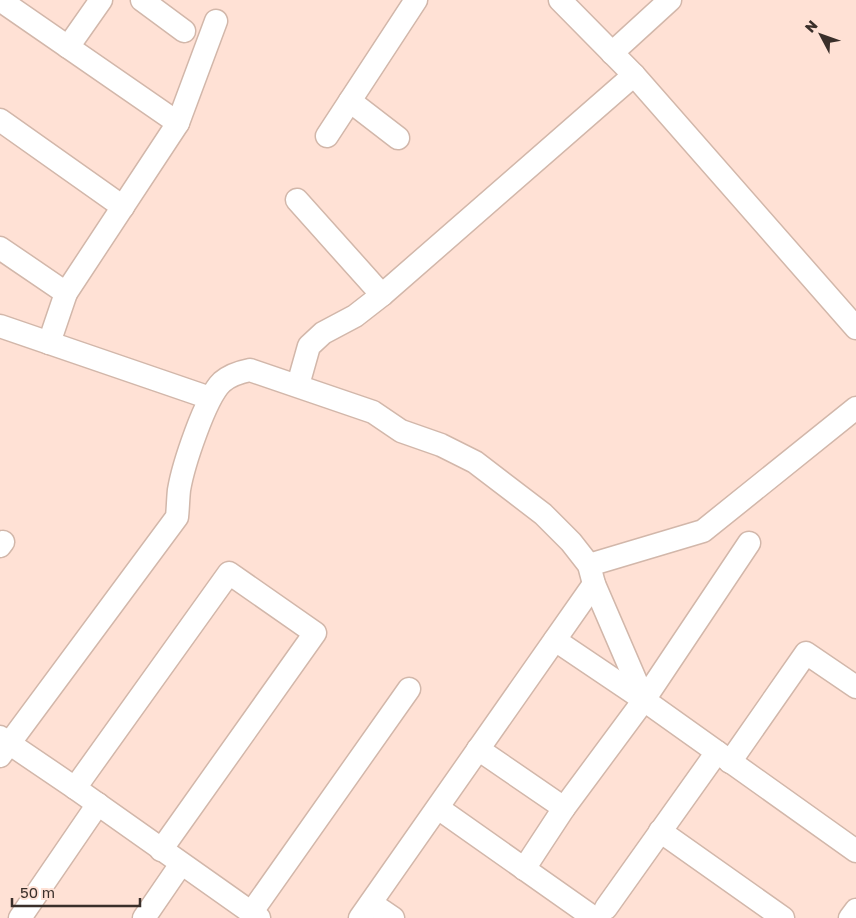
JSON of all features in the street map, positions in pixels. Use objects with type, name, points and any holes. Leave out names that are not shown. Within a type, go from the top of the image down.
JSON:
[{"type":"street","points":[[0,0],[178,123]]},
{"type":"street","points":[[68,47],[101,0]]},
{"type":"street","points":[[142,0],[184,31]]},
{"type":"street","points":[[560,0],[634,75],[856,328]]},
{"type":"street","points":[[612,52],[670,0]]},
{"type":"street","points":[[327,136],[410,2]]},
{"type":"street","points":[[50,343],[66,293],[178,123],[216,21]]},
{"type":"street","points":[[298,385],[309,346],[323,333],[355,316],[382,295],[634,75]]},
{"type":"street","points":[[350,101],[398,138]]},
{"type":"street","points":[[0,120],[123,207]]},
{"type":"street","points":[[298,200],[382,295]]},
{"type":"street","points":[[0,248],[66,293]]},
{"type":"street","points":[[0,326],[210,398]]},
{"type":"street","points":[[409,689],[255,915],[75,788],[3,746],[177,517],[179,490],[185,462],[210,398],[221,382],[236,373],[250,370],[372,412],[401,431],[441,445],[475,462],[543,514],[572,542],[592,575],[644,700]]},
{"type":"street","points":[[392,918],[365,910],[555,640],[592,575],[703,531],[856,408]]},
{"type":"street","points":[[524,869],[564,808],[644,700],[749,543]]},
{"type":"street","points":[[75,788],[229,573],[315,633],[161,850]]},
{"type":"street","points":[[555,640],[644,700],[856,851]]},
{"type":"street","points":[[438,808],[524,869],[605,916],[660,831],[724,757],[806,653],[856,687]]},
{"type":"street","points":[[478,749],[564,808]]},
{"type":"street","points":[[20,918],[98,804]]},
{"type":"street","points":[[660,831],[783,918]]},
{"type":"street","points":[[144,918],[181,864]]},
{"type":"street","points":[[850,918],[856,910]]}]
